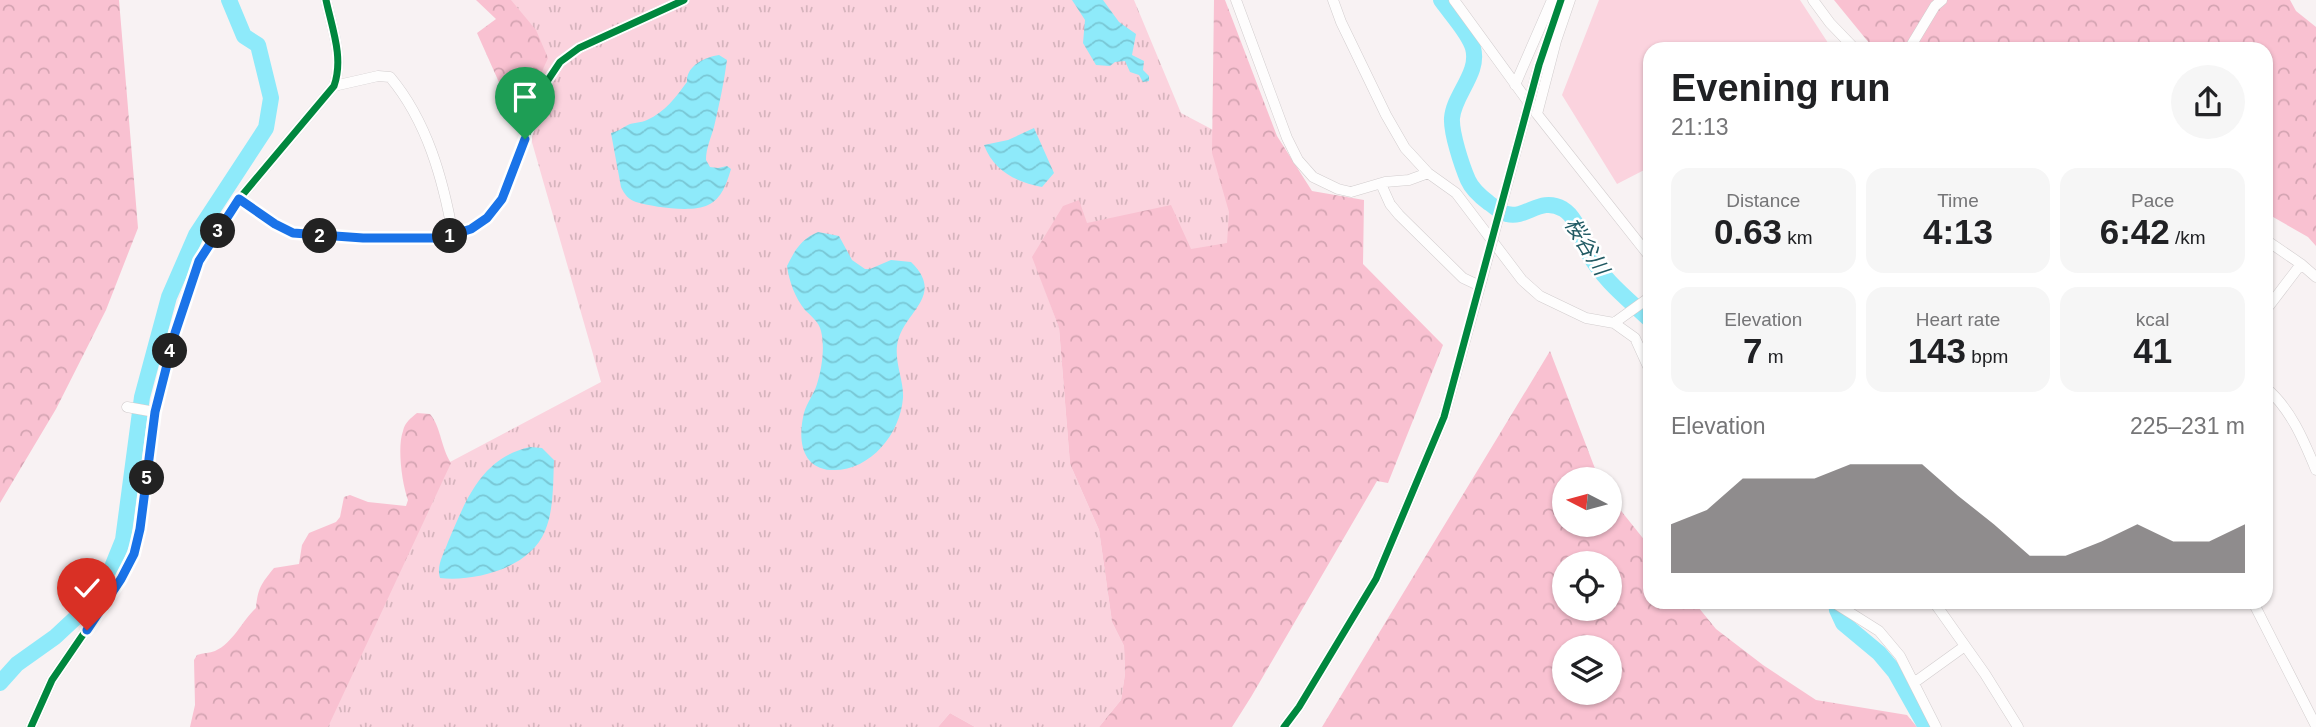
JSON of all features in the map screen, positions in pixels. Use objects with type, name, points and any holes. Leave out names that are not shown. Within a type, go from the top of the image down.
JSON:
[{"type":"street","points":[[31,727],[52,680],[121,579],[134,554],[140,529],[155,412],[175,333],[199,261],[239,199],[334,86],[338,74],[337,48],[326,0]]},
{"type":"street","points":[[239,199],[293,233],[363,238],[442,238],[471,229],[487,218],[502,199],[548,79],[561,62],[579,48],[684,0]]},
{"type":"street","points":[[1236,0],[1298,160],[1313,177],[1351,192],[1429,173]]},
{"type":"street","points":[[1333,0],[1386,115],[1405,148],[1429,173],[1457,193],[1522,280],[1540,296],[1587,318],[1614,323],[1635,338],[1643,355]]},
{"type":"street","points":[[1454,0],[1537,114],[1643,248]]},
{"type":"street","points":[[1515,85],[1552,0]]},
{"type":"street","points":[[1284,727],[1299,707],[1376,579],[1444,418],[1537,72],[1561,0]]},
{"type":"street","points":[[1537,114],[1570,0]]},
{"type":"street","points":[[1813,0],[1848,42]]},
{"type":"street","points":[[1913,42],[1935,6],[1942,0]]},
{"type":"street","points":[[334,86],[378,76],[390,77],[405,95],[434,159],[453,235]]},
{"type":"street","points":[[1381,184],[1390,204],[1399,215],[1463,278],[1481,282]]},
{"type":"street","points":[[2273,245],[2316,277]]},
{"type":"street","points":[[2273,301],[2301,264]]},
{"type":"street","points":[[1614,323],[1643,302]]},
{"type":"street","points":[[2273,396],[2288,414],[2316,470]]},
{"type":"street","points":[[127,407],[155,412]]},
{"type":"street","points":[[1844,609],[1879,631],[1900,656],[1937,727]]},
{"type":"street","points":[[1939,609],[2018,727]]},
{"type":"street","points":[[2257,609],[2316,726]]},
{"type":"street","points":[[1915,682],[1965,646]]},
{"type":"green space","points":[[0,0],[119,0],[138,228],[106,310],[56,409],[0,503]]},
{"type":"green space","points":[[476,0],[511,0],[536,30],[548,58],[518,125],[477,33],[496,19]]},
{"type":"green space","points":[[491,0],[1134,0],[1181,113],[1219,133],[1237,244],[1187,254],[1033,257],[1059,328],[1070,464],[1099,530],[1112,622],[1124,646],[1125,674],[1121,700],[1099,727],[975,727],[950,713],[938,727],[327,727],[433,471],[601,382]]},
{"type":"green space","points":[[1214,0],[1225,0],[1277,136],[1312,191],[1364,200],[1363,264],[1443,345],[1388,483],[1377,481],[1232,727],[1099,727],[1121,700],[1125,674],[1124,646],[1112,622],[1099,530],[1070,464],[1059,328],[1032,257],[1063,206],[1079,200],[1087,223],[1171,205],[1191,249],[1227,243],[1229,212],[1212,153]]},
{"type":"green space","points":[[1599,0],[1800,0],[1827,42],[1643,42],[1643,171],[1617,184],[1562,95]]},
{"type":"green space","points":[[1834,0],[2290,0],[2296,11],[2316,27],[2316,246],[2308,237],[2273,217],[2273,42],[1868,42]]},
{"type":"green space","points":[[1550,351],[1594,467],[1552,467],[1552,537],[1622,537],[1622,512],[1643,538],[1643,609],[1700,609],[1716,629],[1763,665],[1816,700],[1907,715],[1917,727],[1322,727]]},
{"type":"green space","points":[[417,413],[430,414],[434,419],[451,463],[328,727],[190,727],[195,705],[194,660],[197,655],[213,652],[232,637],[256,608],[261,586],[274,568],[299,564],[302,545],[309,533],[336,522],[340,517],[344,497],[350,495],[368,502],[406,506],[408,500],[400,446],[405,425]]},
{"type":"green space","points":[[950,713],[975,727],[938,727]]},
{"type":"water","points":[[1072,0],[1103,0],[1119,22],[1136,34],[1132,55],[1144,61],[1143,70],[1149,76],[1149,81],[1143,82],[1139,75],[1130,72],[1125,61],[1115,62],[1110,66],[1096,65],[1083,43],[1085,20]]},
{"type":"water","points":[[719,55],[727,60],[706,160],[710,167],[727,166],[731,169],[726,185],[713,202],[692,209],[662,207],[631,200],[621,187],[611,133],[659,113],[687,82],[693,67],[702,60]]},
{"type":"water","points":[[1034,128],[1054,173],[1042,187],[1007,174],[994,162],[984,145],[1008,140]]},
{"type":"water","points":[[818,232],[839,236],[852,260],[865,269],[891,260],[911,262],[921,274],[925,285],[919,304],[900,334],[897,346],[903,398],[896,425],[889,438],[870,458],[845,469],[831,470],[813,464],[807,457],[802,441],[804,413],[819,378],[823,344],[819,325],[795,295],[787,266],[799,246]]},
{"type":"water","points":[[530,447],[542,448],[554,460],[550,514],[538,544],[527,555],[500,570],[469,578],[440,578],[439,569],[443,555],[477,483],[499,461]]},
{"type":"waterway","points":[[0,683],[17,664],[55,637],[84,610],[108,577],[123,540],[142,397],[169,297],[196,235],[266,128],[271,98],[258,45],[244,36],[229,0]]},
{"type":"waterway","name":"桜谷川","points":[[1441,0],[1473,48],[1473,66],[1457,100],[1452,118],[1457,149],[1470,183],[1486,201],[1507,214],[1521,214],[1547,205],[1563,209],[1576,224],[1589,254],[1602,273],[1643,313]]},
{"type":"waterway","name":"桜谷川","points":[[1837,609],[1843,623],[1879,653],[1895,672],[1926,727]]},
{"type":"cycle path","points":[[31,727],[52,680],[121,579],[134,554],[161,383],[186,295],[199,261],[239,199],[334,86],[337,54],[326,0]]},
{"type":"cycle path","points":[[239,199],[293,233],[363,238],[442,238],[471,229],[487,218],[502,199],[548,80],[560,62],[579,48],[684,0]]},
{"type":"cycle path","points":[[1284,727],[1299,707],[1376,579],[1444,417],[1539,65],[1561,0]]},
{"type":"route","points":[[87,630],[134,554],[140,529],[155,412],[186,295],[199,261],[239,199],[254,211],[293,233],[363,238],[442,238],[471,229],[487,218],[502,199],[525,139]]}]
